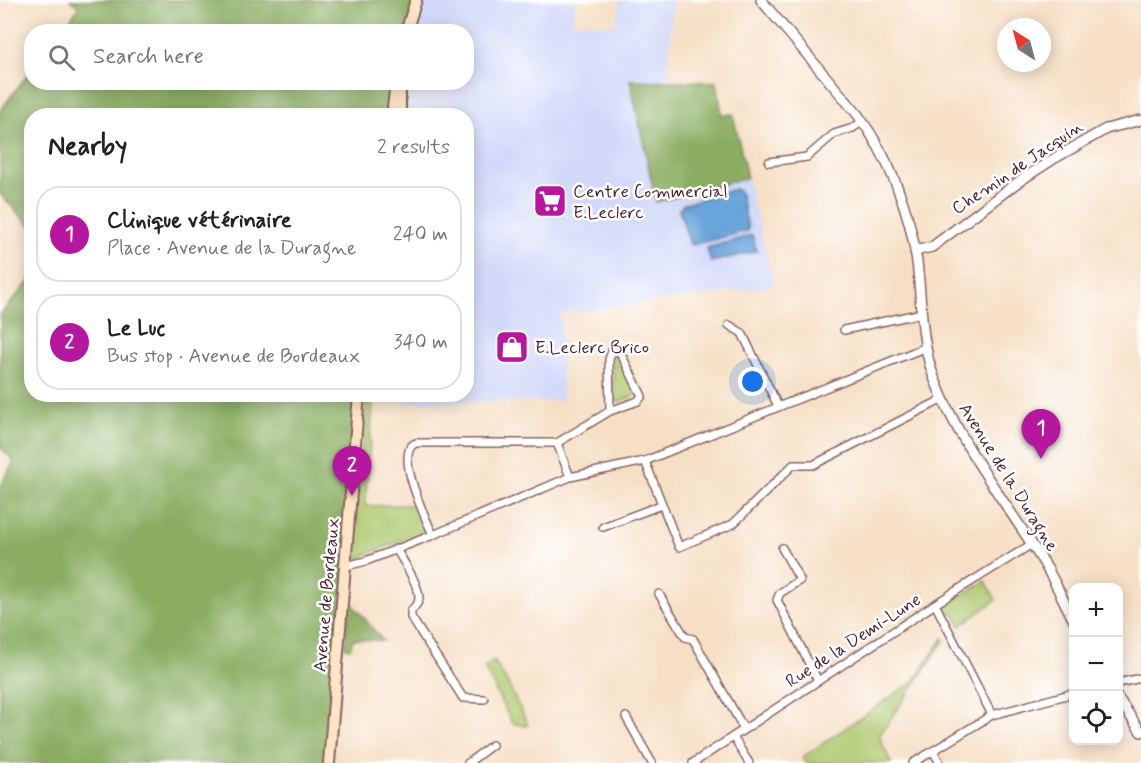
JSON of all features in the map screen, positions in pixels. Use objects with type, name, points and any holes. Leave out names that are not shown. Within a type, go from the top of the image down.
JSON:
[{"type":"main road","points":[[409,24],[416,0]]},
{"type":"main road","points":[[395,108],[396,90]]},
{"type":"main road","points":[[396,108],[399,90]]},
{"type":"main road","name":"Avenue de Bordeaux","points":[[329,763],[357,402]]},
{"type":"street","name":"Avenue de la Duragne","points":[[761,0],[863,121],[889,168],[907,216],[915,251],[926,347],[930,366],[943,399],[984,472],[1052,577],[1069,611]]},
{"type":"street","name":"Chemin de Jacquin","points":[[915,251],[932,247],[1009,188],[1055,158],[1106,129],[1141,120]]},
{"type":"street","points":[[769,162],[807,157],[834,134],[853,128],[863,121]]},
{"type":"street","points":[[844,330],[922,313]]},
{"type":"street","points":[[729,325],[742,333],[778,406]]},
{"type":"street","points":[[346,566],[359,564],[433,535],[570,477],[645,461],[926,347]]},
{"type":"street","points":[[433,535],[409,470],[408,450],[411,445],[416,443],[557,443],[610,411],[638,401],[642,396],[620,352],[612,351],[609,359],[610,411]]},
{"type":"street","points":[[645,461],[679,547],[734,524],[794,465],[813,465],[943,399]]},
{"type":"street","points":[[557,443],[570,477]]},
{"type":"street","points":[[603,527],[661,506]]},
{"type":"street","name":"Rue de la Demi-Lune","points":[[693,763],[935,604],[1032,544]]},
{"type":"street","points":[[782,548],[800,580],[780,593],[777,600],[818,681]]},
{"type":"street","points":[[396,549],[418,590],[419,598],[411,611],[411,617],[463,698],[484,699]]},
{"type":"street","points":[[659,594],[685,637],[693,639],[744,729]]},
{"type":"street","points":[[935,604],[992,715]]},
{"type":"street","points":[[1123,682],[1141,678]]},
{"type":"street","points":[[913,763],[992,715],[1069,694]]},
{"type":"street","points":[[1123,704],[1141,732]]},
{"type":"street","points":[[626,717],[652,763]]},
{"type":"street","points":[[733,737],[749,763]]},
{"type":"street","points":[[468,763],[492,744]]},
{"type":"street","points":[[933,751],[940,763]]},
{"type":"shaded area","points":[[422,0],[576,0],[573,21],[616,26],[620,0],[673,0],[667,81],[630,80],[656,201],[747,178],[774,286],[561,314],[562,401],[474,402],[474,108],[402,108],[403,90],[474,90],[474,24],[416,24]]},
{"type":"shaded area","points":[[366,402],[464,402],[366,403]]},
{"type":"green space","points":[[70,0],[416,0],[410,24],[67,24],[79,7]]},
{"type":"green space","points":[[24,79],[24,90],[400,90],[400,108],[24,108],[24,220],[0,194],[0,111]]},
{"type":"green space","points":[[630,80],[717,82],[722,115],[733,114],[747,178],[656,202]]},
{"type":"green space","points":[[24,287],[24,402],[358,402],[329,763],[0,763],[0,487],[14,461],[0,447],[0,315]]},
{"type":"green space","points":[[613,357],[618,357],[636,390],[636,395],[619,402],[613,399]]},
{"type":"green space","points":[[366,403],[373,403],[365,506],[415,505],[425,531],[361,557],[359,562],[352,558]]},
{"type":"green space","points":[[986,581],[996,600],[960,626],[954,613],[945,617],[940,608]]},
{"type":"green space","points":[[349,600],[383,641],[353,639],[350,649],[345,647]]},
{"type":"green space","points":[[943,638],[944,641],[879,736],[891,763],[806,763],[803,757],[914,681]]},
{"type":"green space","points":[[494,661],[528,725],[512,723],[484,667]]},
{"type":"water","points":[[735,189],[740,191],[747,231],[690,244],[679,209],[684,204]]},
{"type":"water","points":[[752,235],[757,251],[711,262],[707,248]]},
{"type":"place","name":"Centre Commercial E.Leclerc","points":[[550,201]]},
{"type":"place","name":"E.Leclerc Brico","points":[[512,347]]},
{"type":"place","name":"Clinique vétérinaire","points":[[1041,459]]},
{"type":"place","name":"Le Luc","points":[[352,496]]}]
